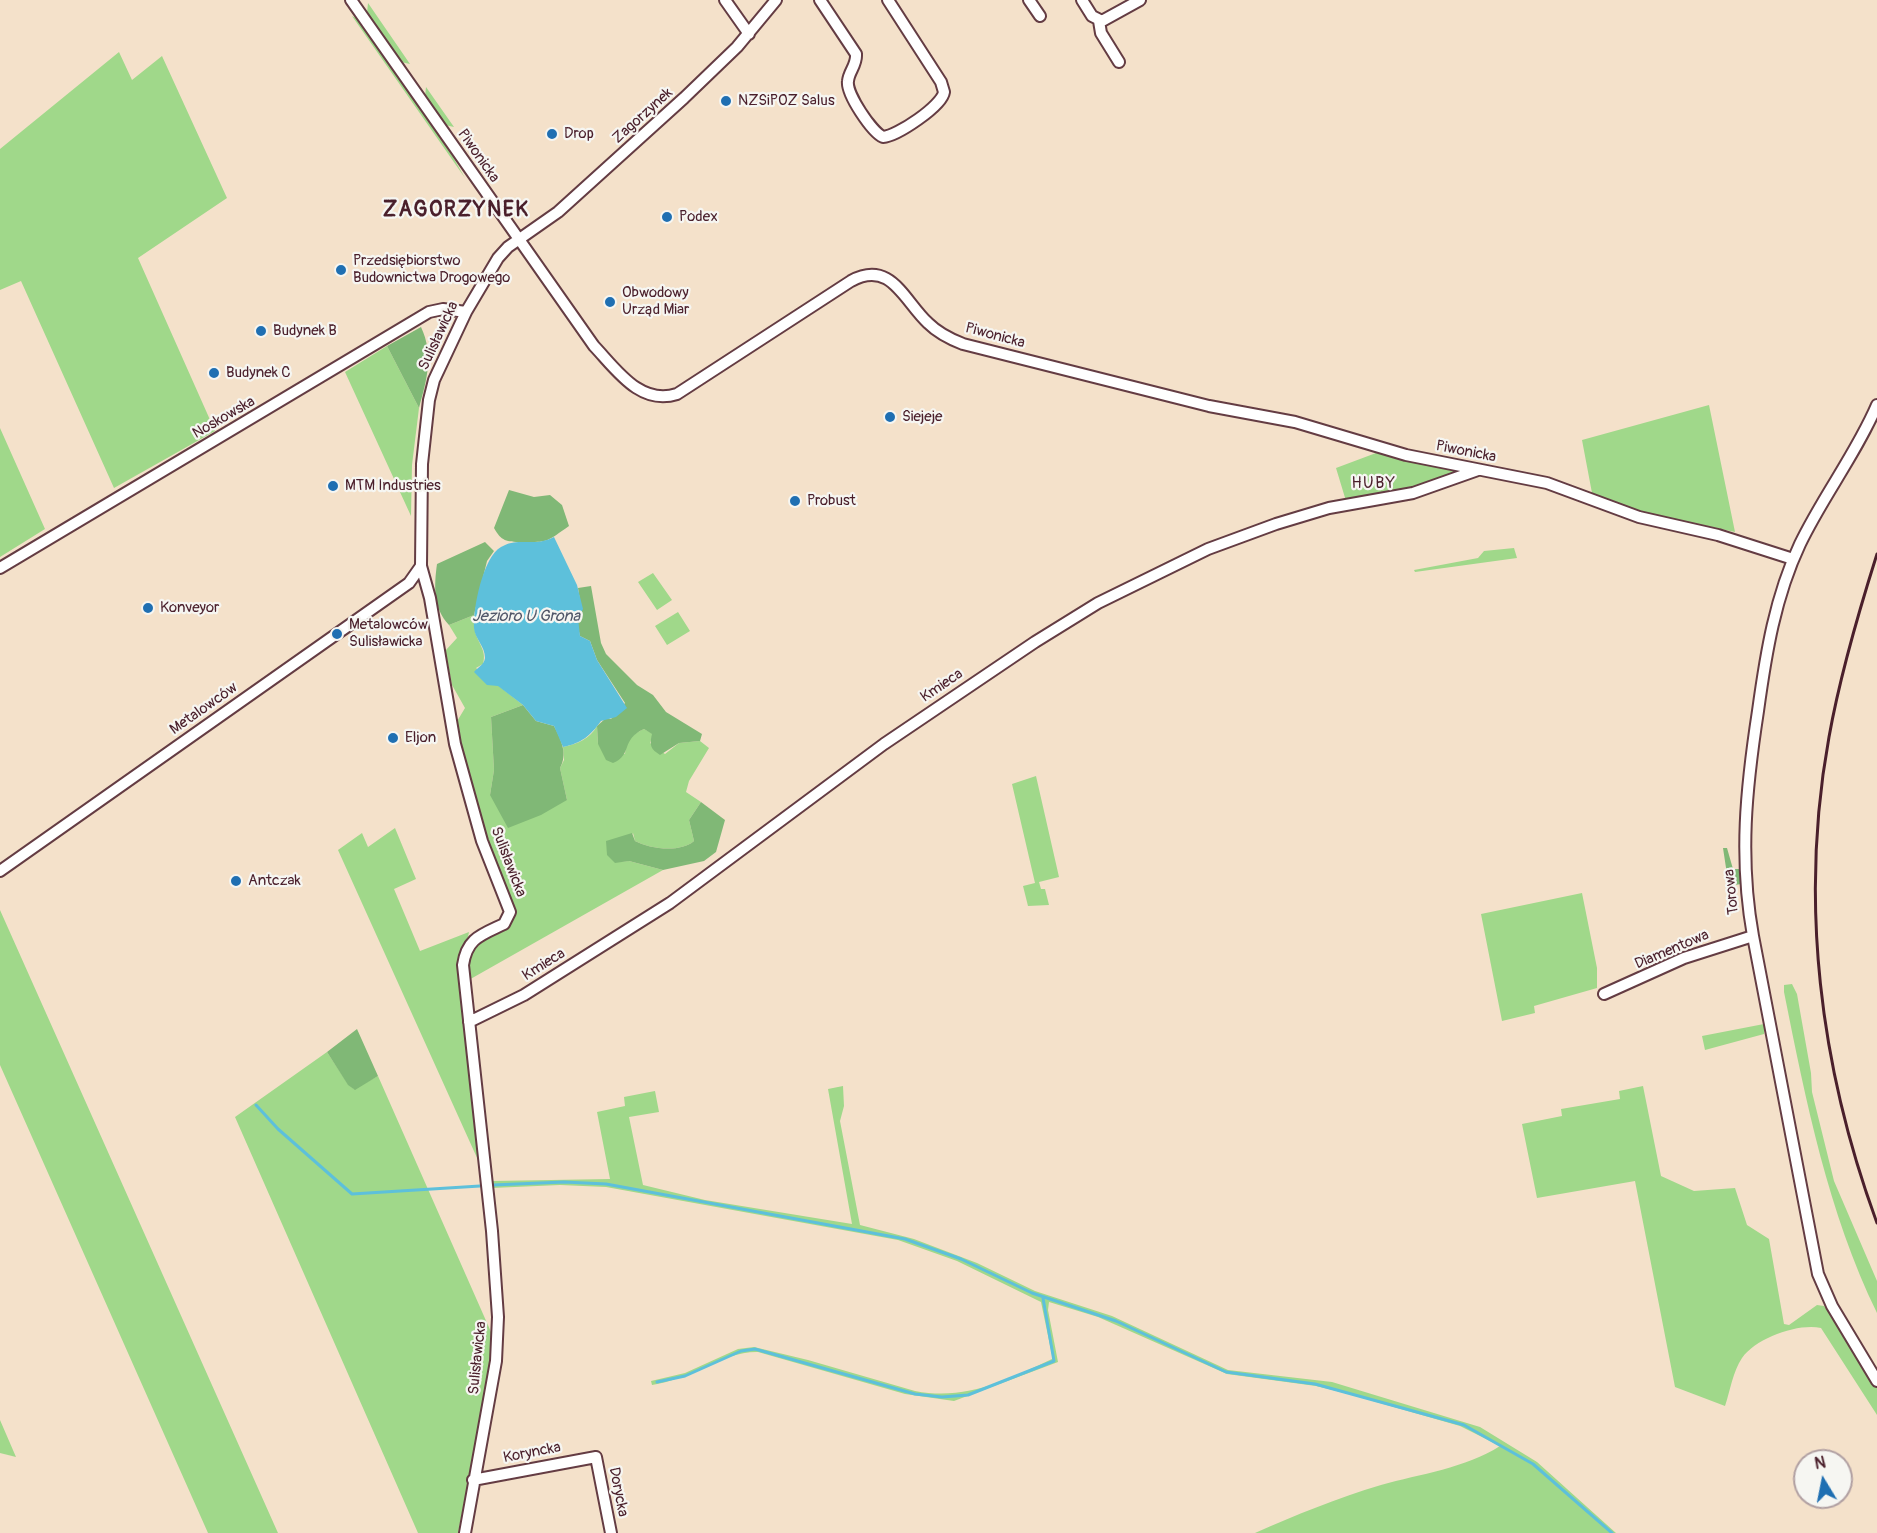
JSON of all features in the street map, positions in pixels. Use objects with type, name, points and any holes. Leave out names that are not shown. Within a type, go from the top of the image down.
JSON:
[{"type":"street","name":"Piwonicka","points":[[351,0],[518,241],[594,346],[628,382],[650,396],[659,398],[677,394],[851,281],[873,275],[897,286],[928,323],[963,344],[1209,406],[1295,422],[1406,455],[1546,483],[1639,517],[1718,535],[1793,560]]},
{"type":"street","points":[[725,0],[748,34]]},
{"type":"street","name":"Zagorzynek","points":[[518,241],[567,205],[684,98],[748,34],[776,0]]},
{"type":"street","points":[[820,0],[856,54],[855,64],[848,79],[849,93],[874,130],[883,137],[894,134],[937,105],[944,92],[941,82],[888,0]]},
{"type":"street","points":[[1029,0],[1040,16]]},
{"type":"street","points":[[1082,0],[1092,16],[1099,21],[1101,33],[1119,62]]},
{"type":"street","points":[[1099,21],[1110,19],[1140,0]]},
{"type":"street","name":"Sulisławicka","points":[[465,1533],[496,1361],[498,1317],[492,1231],[462,976],[467,947],[476,936],[504,924],[510,912],[482,841],[455,744],[430,598],[421,566],[422,464],[429,399],[442,359],[492,265],[518,241]]},
{"type":"street","name":"Noskowska","points":[[0,568],[429,312],[443,309],[466,312]]},
{"type":"street","name":"Torowa","points":[[1877,405],[1793,560],[1770,632],[1747,789],[1744,867],[1753,936],[1818,1274],[1832,1306],[1877,1381]]},
{"type":"street","name":"Kmieca","points":[[469,1022],[524,995],[670,903],[856,764],[987,674],[1098,603],[1208,549],[1276,524],[1329,508],[1413,493],[1478,470]]},
{"type":"street","name":"Metalowców","points":[[0,871],[409,583],[421,566]]},
{"type":"street","name":"Diamentowa","points":[[1604,994],[1684,958],[1753,936]]},
{"type":"street","name":"Koryncka","points":[[473,1480],[596,1457]]},
{"type":"street","name":"Dorycka","points":[[596,1457],[611,1533]]},
{"type":"green space","points":[[368,3],[410,64],[401,62],[367,13]]},
{"type":"green space","points":[[352,16],[358,19],[465,178]]},
{"type":"green space","points":[[119,52],[132,80],[162,56],[227,198],[138,258],[215,431],[114,488],[21,281],[0,290],[0,149]]},
{"type":"green space","points":[[426,87],[454,127],[445,125],[425,97]]},
{"type":"green space","points":[[421,327],[427,347],[428,367],[419,408],[387,346]]},
{"type":"green space","points":[[387,346],[419,408],[412,465],[411,516],[345,372]]},
{"type":"green space","points":[[1709,405],[1735,532],[1643,512],[1592,493],[1582,440]]},
{"type":"green space","points":[[0,428],[45,529],[0,557]]},
{"type":"green space","points":[[1376,453],[1459,471],[1460,474],[1424,487],[1346,501],[1336,468]]},
{"type":"green space","points":[[509,490],[534,497],[550,495],[562,505],[569,526],[550,539],[542,541],[512,542],[505,540],[494,528]]},
{"type":"green space","points":[[485,542],[494,551],[487,561],[474,615],[449,625],[437,604],[435,580],[437,564]]},
{"type":"green space","points":[[1514,548],[1517,558],[1415,572],[1414,570],[1478,558],[1484,551]]},
{"type":"green space","points":[[653,573],[672,600],[657,610],[638,582]]},
{"type":"green space","points":[[591,586],[601,643],[606,654],[637,685],[653,695],[666,712],[702,734],[700,741],[679,743],[660,755],[652,747],[652,734],[644,729],[632,738],[619,760],[613,763],[606,760],[598,744],[597,726],[606,718],[611,719],[625,703],[597,660],[590,641],[580,636],[577,623],[582,613],[578,588]]},
{"type":"green space","points":[[678,612],[690,631],[667,645],[655,626]]},
{"type":"green space","points":[[474,615],[475,631],[484,655],[483,664],[476,668],[523,705],[491,717],[494,770],[490,795],[567,800],[560,768],[564,760],[563,747],[583,740],[597,726],[598,744],[625,754],[630,738],[644,729],[653,734],[650,743],[665,754],[679,743],[700,741],[709,748],[689,781],[686,792],[701,802],[689,820],[694,841],[681,847],[657,848],[635,841],[633,833],[614,862],[629,861],[663,870],[467,981],[466,972],[473,944],[504,928],[513,919],[515,913],[482,827],[456,723],[465,708],[452,685],[446,654],[446,650],[457,638],[449,625]]},
{"type":"green space","points":[[523,705],[536,721],[554,726],[559,736],[563,747],[560,768],[567,800],[541,815],[508,828],[490,795],[494,770],[491,717]]},
{"type":"green space","points":[[1036,776],[1059,877],[1039,882],[1041,889],[1045,889],[1049,905],[1028,906],[1023,886],[1035,883],[1012,784]]},
{"type":"green space","points":[[701,802],[725,820],[716,852],[704,861],[663,870],[629,861],[615,863],[607,855],[606,841],[632,833],[635,841],[649,846],[673,848],[688,845],[694,841],[689,820]]},
{"type":"green space","points":[[395,828],[416,879],[394,889],[420,951],[469,932],[459,979],[478,1160],[338,850],[362,833],[368,847]]},
{"type":"green space","points":[[1723,848],[1727,848],[1733,869],[1740,869],[1741,884],[1735,885],[1728,881]]},
{"type":"green space","points":[[1582,893],[1597,968],[1597,988],[1534,1006],[1535,1013],[1502,1021],[1481,914]]},
{"type":"green space","points":[[0,910],[278,1533],[208,1533],[0,1065]]},
{"type":"green space","points":[[1792,984],[1797,994],[1811,1073],[1812,1092],[1834,1181],[1877,1281],[1877,1313],[1845,1236],[1820,1156],[1784,992],[1784,985]]},
{"type":"green space","points":[[1764,1024],[1764,1034],[1705,1050],[1702,1036]]},
{"type":"green space","points":[[357,1029],[378,1076],[355,1090],[348,1085],[327,1052]]},
{"type":"green space","points":[[327,1052],[348,1084],[354,1089],[378,1076],[491,1332],[489,1375],[458,1533],[418,1533],[235,1117]]},
{"type":"green space","points":[[843,1086],[844,1106],[840,1121],[860,1225],[914,1239],[977,1263],[1035,1291],[1112,1316],[1228,1370],[1332,1382],[1480,1427],[1537,1462],[1616,1533],[1255,1533],[1349,1495],[1458,1465],[1487,1454],[1500,1446],[1460,1426],[1345,1393],[1316,1386],[1227,1374],[1098,1317],[1049,1302],[1048,1310],[1058,1362],[954,1401],[905,1394],[758,1352],[732,1356],[679,1378],[652,1385],[651,1381],[685,1373],[738,1349],[754,1347],[915,1391],[952,1393],[986,1387],[1002,1381],[1052,1359],[1052,1355],[1041,1302],[957,1261],[898,1240],[606,1187],[560,1185],[492,1188],[492,1181],[610,1179],[597,1112],[625,1106],[624,1097],[655,1091],[659,1112],[629,1117],[643,1185],[705,1200],[852,1224],[828,1089]]},
{"type":"green space","points":[[1643,1086],[1661,1176],[1694,1191],[1735,1188],[1747,1225],[1769,1239],[1784,1324],[1789,1325],[1817,1305],[1824,1306],[1834,1317],[1877,1388],[1877,1415],[1821,1328],[1790,1330],[1767,1338],[1748,1351],[1736,1369],[1725,1406],[1675,1387],[1635,1181],[1537,1198],[1522,1124],[1562,1116],[1561,1109],[1620,1099],[1619,1091]]},
{"type":"green space","points":[[0,1420],[16,1457],[0,1453]]},
{"type":"water","name":"Jezioro U Grona","points":[[554,537],[577,585],[583,609],[578,618],[580,636],[590,641],[597,660],[627,708],[616,717],[601,721],[589,735],[580,741],[563,747],[554,726],[536,721],[523,705],[498,686],[487,685],[474,672],[485,658],[475,632],[474,619],[480,584],[489,561],[501,547],[508,544],[539,542]]},
{"type":"waterway","points":[[256,1105],[278,1129],[352,1194],[480,1186]]},
{"type":"waterway","points":[[493,1185],[564,1182],[606,1184],[905,1239],[961,1259],[1032,1293],[1116,1321],[1226,1372],[1315,1384],[1464,1425],[1533,1464],[1612,1533]]},
{"type":"waterway","points":[[657,1382],[685,1376],[741,1351],[755,1349],[915,1394],[942,1397],[968,1395],[1054,1361],[1043,1298]]},
{"type":"railway","points":[[1877,554],[1850,645],[1833,714],[1820,799],[1816,860],[1816,922],[1820,983],[1829,1044],[1841,1105],[1857,1164],[1877,1223]]},
{"type":"place","name":"NZSiPOZ Salus","points":[[726,101]]},
{"type":"place","name":"Drop","points":[[552,134]]},
{"type":"place","name":"Podex","points":[[667,217]]},
{"type":"place","name":"Przedsiębiorstwo Budownictwa Drogowego","points":[[341,270]]},
{"type":"place","name":"Obwodowy Urząd Miar","points":[[610,302]]},
{"type":"place","name":"Budynek B","points":[[261,331]]},
{"type":"place","name":"Budynek C","points":[[214,373]]},
{"type":"place","name":"Siejeje","points":[[890,417]]},
{"type":"place","name":"MTM Industries","points":[[333,486]]},
{"type":"place","name":"Probust","points":[[795,501]]},
{"type":"place","name":"Konveyor","points":[[148,608]]},
{"type":"place","name":"Metalowców Sulisławicka","points":[[337,634]]},
{"type":"place","name":"Eljon","points":[[393,738]]},
{"type":"place","name":"Antczak","points":[[236,881]]},
{"type":"district","name":"ZAGORZYNEK","points":[[456,211]]},
{"type":"district","name":"HUBY","points":[[1374,484]]}]
